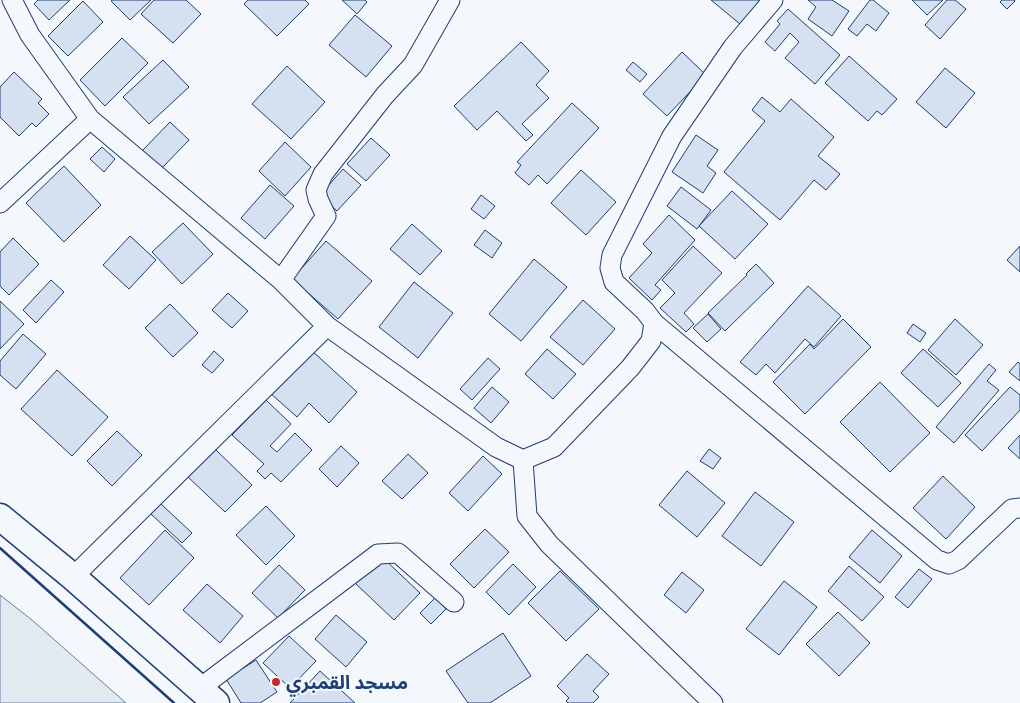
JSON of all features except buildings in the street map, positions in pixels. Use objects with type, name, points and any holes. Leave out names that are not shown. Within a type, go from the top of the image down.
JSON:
[{"type":"main road","points":[[0,517],[73,577],[208,695]]},
{"type":"street","points":[[12,0],[30,35],[90,119],[281,280],[327,326],[496,447],[523,460],[554,447],[630,368],[651,341],[654,323]]},
{"type":"street","points":[[281,280],[326,216],[316,190],[323,174],[385,95],[413,65],[450,0]]},
{"type":"street","points":[[774,0],[733,47],[672,136],[612,255],[610,268],[614,282],[645,311],[654,323],[937,560],[950,564],[958,560],[1012,509],[1020,508]]},
{"type":"street","points":[[0,204],[90,119]]},
{"type":"street","points":[[73,577],[327,326]]},
{"type":"street","points":[[523,460],[528,516],[549,544],[713,703]]},
{"type":"street","points":[[208,695],[378,554],[398,553],[454,602]]},
{"type":"shaded area","points":[[0,595],[32,620],[126,703],[0,703]]},
{"type":"wall","points":[[0,548],[174,703]]},
{"type":"place","name":"مسجد القمبري","points":[[276,682]]}]
